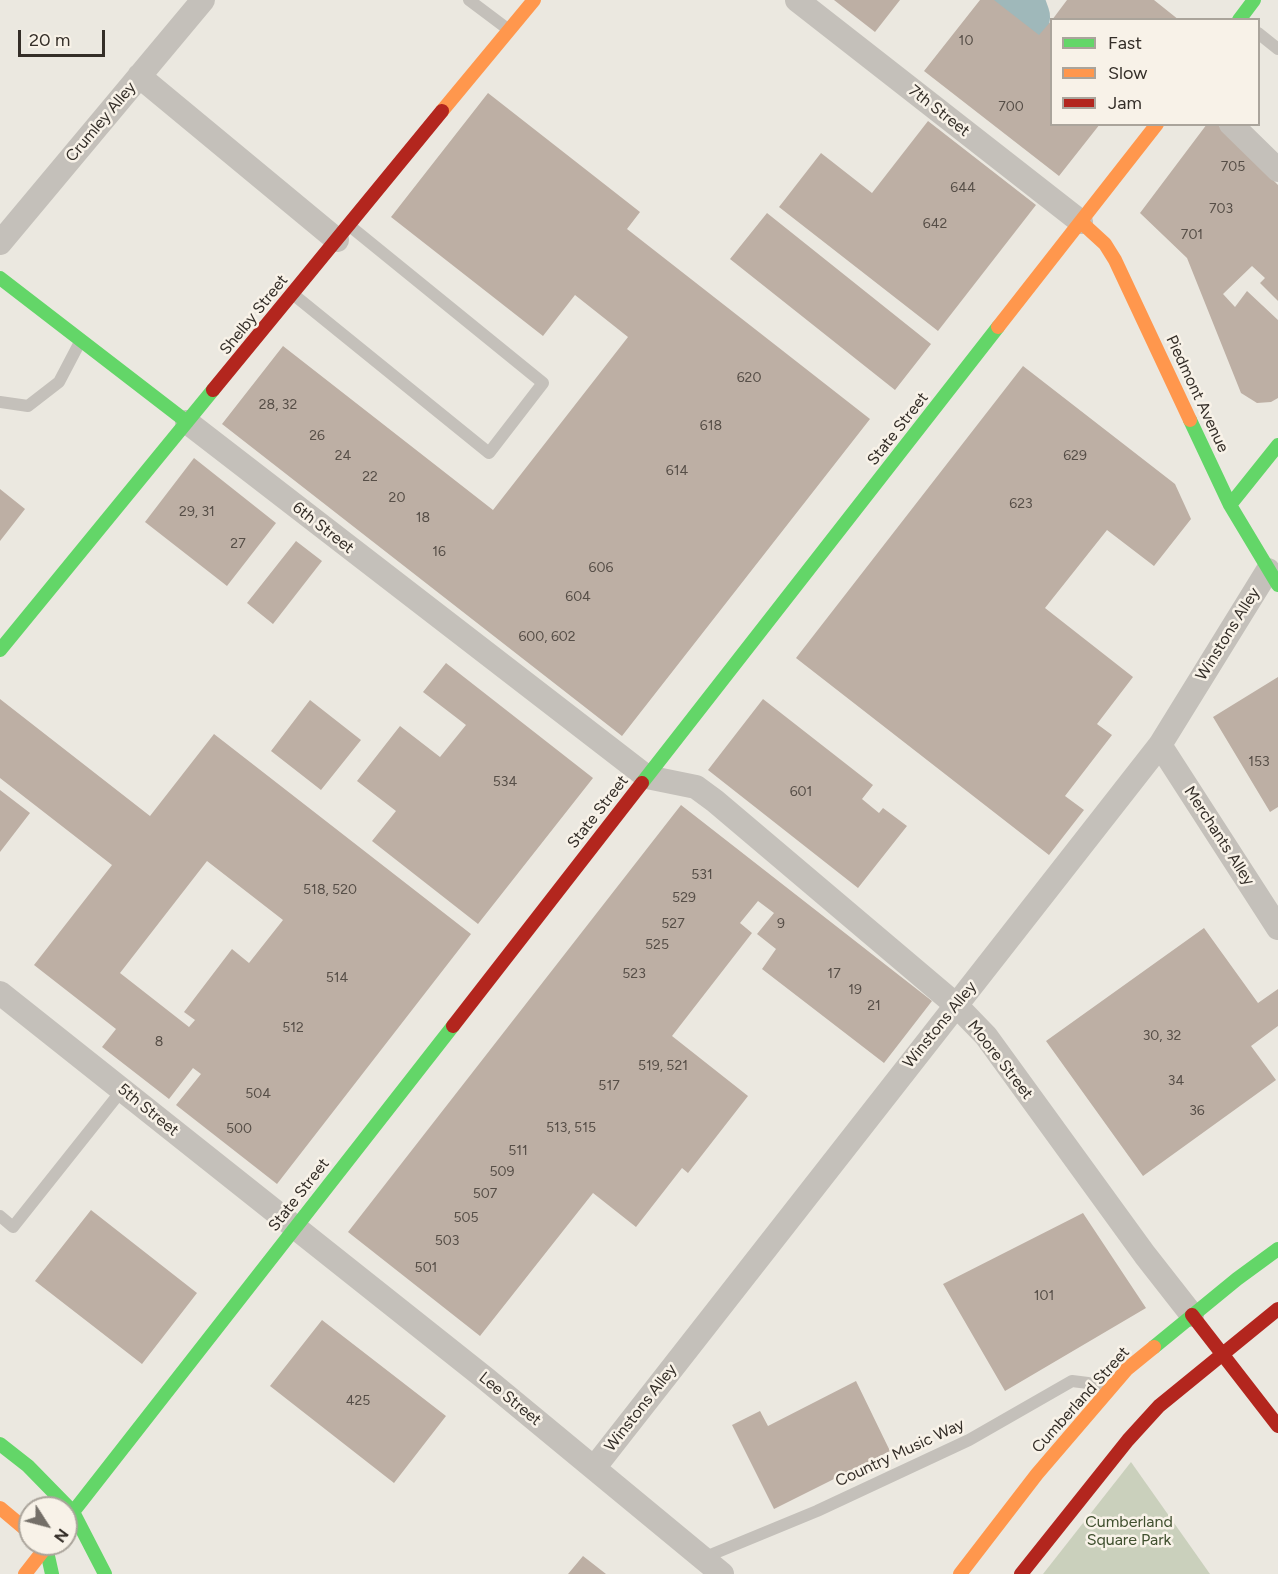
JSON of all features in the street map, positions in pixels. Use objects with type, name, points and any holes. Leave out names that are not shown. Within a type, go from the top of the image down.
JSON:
[{"type":"main road","name":"Shelby Street","points":[[0,650],[534,0]]},
{"type":"main road","points":[[1241,18],[1254,0]]},
{"type":"main road","name":"State Street","points":[[78,1506],[1155,126]]},
{"type":"main road","name":"Piedmont Avenue","points":[[1081,222],[1105,244],[1115,260],[1230,505],[1273,578]]},
{"type":"main road","name":"6th Street","points":[[0,278],[187,422]]},
{"type":"main road","points":[[1230,505],[1278,445]]},
{"type":"main road","name":"Cumberland Street","points":[[960,1574],[1037,1474],[1127,1369],[1192,1315],[1278,1249]]},
{"type":"main road","points":[[1021,1574],[1128,1440],[1159,1406],[1278,1309]]},
{"type":"main road","name":"Moore Street","points":[[1192,1315],[1278,1426]]},
{"type":"main road","points":[[0,1444],[28,1466],[53,1496]]},
{"type":"main road","points":[[0,1508],[18,1523]]},
{"type":"main road","points":[[78,1529],[105,1574]]},
{"type":"main road","points":[[25,1574],[38,1556]]},
{"type":"main road","points":[[48,1556],[52,1574]]},
{"type":"street","name":"Crumley Alley","points":[[0,243],[203,0]]},
{"type":"street","name":"7th Street","points":[[797,0],[1081,222]]},
{"type":"street","points":[[139,76],[343,233]]},
{"type":"street","points":[[1233,126],[1278,170]]},
{"type":"street","name":"6th Street","points":[[187,422],[647,777]]},
{"type":"street","name":"Winstons Alley","points":[[594,1468],[1160,745],[1273,578]]},
{"type":"street","name":"Merchants Alley","points":[[1160,745],[1278,928]]},
{"type":"street","name":"Moore Street","points":[[647,777],[696,787],[956,1005],[986,1036],[1145,1256],[1192,1315]]},
{"type":"street","name":"5th Street","points":[[0,993],[295,1228]]},
{"type":"street","name":"Lee Street","points":[[295,1228],[722,1574]]},
{"type":"lane","points":[[469,0],[509,30]]},
{"type":"lane","points":[[1260,35],[1278,49]]},
{"type":"lane","points":[[293,294],[489,453],[543,382],[343,233]]},
{"type":"lane","points":[[0,402],[28,406],[59,381],[81,340]]},
{"type":"lane","points":[[0,1216],[13,1227],[122,1090]]},
{"type":"lane","name":"Country Music Way","points":[[703,1558],[817,1510],[969,1440],[1072,1381],[1088,1383],[1106,1393]]},
{"type":"green space","name":"Cumberland Square Park","points":[[1131,1462],[1210,1574],[1043,1574]]},
{"type":"building","points":[[834,0],[900,0],[875,32]]},
{"type":"building","points":[[980,0],[994,0],[1039,35],[1050,22],[1050,126],[1098,126],[1059,176],[924,71]]},
{"type":"building","points":[[1067,0],[1154,0],[1176,18],[1054,18]]},
{"type":"building","points":[[488,93],[640,212],[627,229],[870,419],[622,736],[222,424],[283,346],[493,510],[628,337],[575,295],[543,336],[391,217]]},
{"type":"building","points":[[928,121],[1036,205],[938,331],[779,207],[821,153],[872,193]]},
{"type":"building","points":[[1205,126],[1219,126],[1278,185],[1278,301],[1260,283],[1265,278],[1252,266],[1223,294],[1235,307],[1247,291],[1278,320],[1278,398],[1271,402],[1257,403],[1241,393],[1187,258],[1140,213]]},
{"type":"building","points":[[767,213],[931,344],[895,390],[730,259]]},
{"type":"building","points":[[1023,366],[1175,484],[1191,519],[1154,566],[1107,530],[1045,608],[1133,677],[1097,724],[1112,735],[1065,796],[1084,810],[1049,855],[796,658]]},
{"type":"building","points":[[194,458],[276,523],[227,586],[145,522]]},
{"type":"building","points":[[0,489],[25,509],[0,541]]},
{"type":"building","points":[[296,541],[322,561],[273,624],[247,603]]},
{"type":"building","points":[[446,663],[593,778],[478,924],[372,841],[396,811],[357,781],[400,726],[440,757],[466,725],[423,692]]},
{"type":"building","points":[[1278,677],[1278,807],[1270,812],[1213,717]]},
{"type":"building","points":[[0,699],[150,816],[214,734],[471,934],[277,1184],[176,1105],[201,1074],[193,1068],[169,1099],[102,1047],[116,1029],[34,965],[112,865],[0,778]],"holes":[[[207,861],[283,920],[249,963],[232,949],[184,1012],[195,1020],[189,1027],[120,973]]]},
{"type":"building","points":[[763,699],[873,785],[862,799],[879,813],[883,808],[907,826],[858,888],[708,770]]},
{"type":"building","points":[[310,700],[361,740],[321,790],[271,751]]},
{"type":"building","points":[[0,790],[30,813],[0,852]]},
{"type":"building","points":[[681,805],[932,1001],[884,1063],[762,969],[776,949],[757,934],[774,913],[758,901],[740,923],[752,933],[672,1036],[748,1096],[688,1173],[682,1168],[636,1227],[593,1193],[480,1336],[348,1232]]},
{"type":"building","points":[[1204,928],[1258,1003],[1278,989],[1278,1026],[1251,1046],[1276,1080],[1143,1176],[1046,1041]]},
{"type":"building","points":[[91,1210],[197,1293],[142,1364],[35,1281]]},
{"type":"building","points":[[1083,1213],[1146,1308],[1005,1391],[943,1284]]},
{"type":"building","points":[[322,1320],[446,1416],[394,1483],[270,1386]]},
{"type":"building","points":[[856,1381],[890,1451],[774,1509],[732,1425],[760,1411],[768,1426]]},
{"type":"building","points":[[583,1556],[606,1574],[568,1574]]},
{"type":"waterway","points":[[1018,0],[1024,17]]},
{"type":"traffic: fast","points":[[1240,18],[1254,0]]},
{"type":"traffic: fast","points":[[0,278],[187,422]]},
{"type":"traffic: fast","points":[[642,783],[998,327]]},
{"type":"traffic: fast","points":[[0,650],[213,390]]},
{"type":"traffic: fast","points":[[1190,420],[1230,505],[1278,585]]},
{"type":"traffic: fast","points":[[1230,505],[1278,445]]},
{"type":"traffic: fast","points":[[78,1506],[453,1026]]},
{"type":"traffic: fast","points":[[1154,1347],[1237,1279],[1278,1249]]},
{"type":"traffic: fast","points":[[0,1444],[28,1466],[73,1512],[105,1574]]},
{"type":"traffic: fast","points":[[48,1556],[52,1574]]},
{"type":"traffic: slow","points":[[442,111],[534,0]]},
{"type":"traffic: slow","points":[[998,327],[1155,126]]},
{"type":"traffic: slow","points":[[1081,222],[1105,244],[1115,260],[1190,420]]},
{"type":"traffic: slow","points":[[960,1574],[1037,1474],[1127,1369],[1154,1347]]},
{"type":"traffic: slow","points":[[0,1508],[18,1523]]},
{"type":"traffic: slow","points":[[25,1574],[39,1556]]},
{"type":"traffic: jam","points":[[213,390],[442,111]]},
{"type":"traffic: jam","points":[[453,1026],[642,783]]},
{"type":"traffic: jam","points":[[1021,1574],[1128,1440],[1159,1406],[1278,1309]]},
{"type":"traffic: jam","points":[[1192,1315],[1278,1426]]}]
